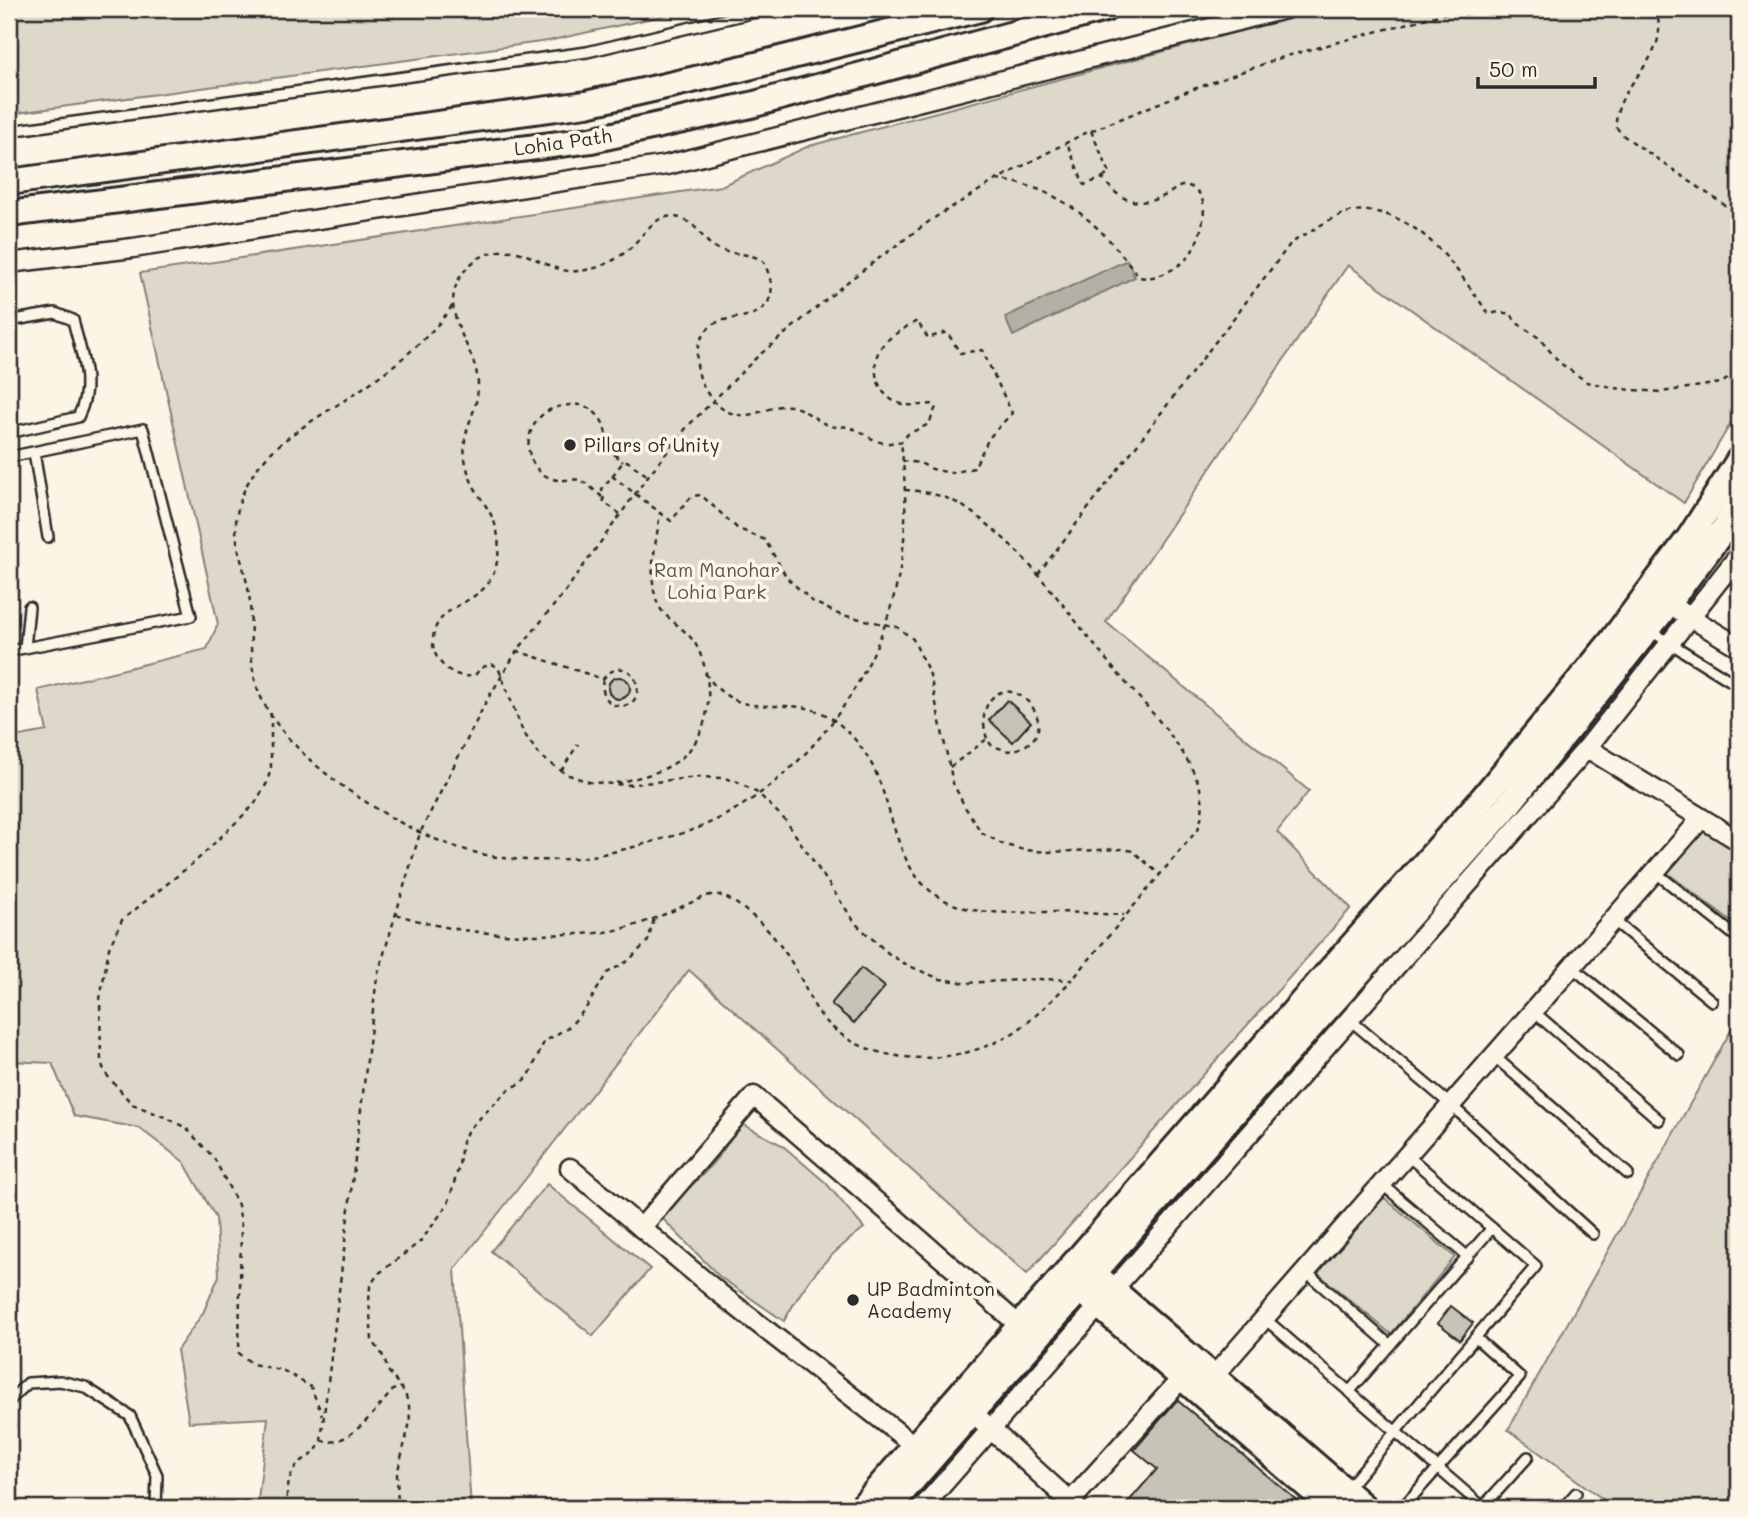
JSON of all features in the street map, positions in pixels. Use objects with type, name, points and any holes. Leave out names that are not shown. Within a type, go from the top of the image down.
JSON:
[{"type":"street","name":"Lohia Path","points":[[9,182],[586,104],[980,9]]},
{"type":"street","name":"Lohia Path","points":[[9,215],[591,140],[751,106],[1105,9]]},
{"type":"street","points":[[9,263],[133,248],[667,165],[1284,9]]},
{"type":"street","points":[[888,1508],[972,1412],[1081,1277],[1482,799],[1639,623],[1739,460]]},
{"type":"street","points":[[1639,623],[1668,604],[1724,529],[1739,503]]},
{"type":"street","points":[[922,1508],[1587,748],[1739,555]]},
{"type":"street","points":[[1668,604],[1739,647]]},
{"type":"street","points":[[1587,748],[1739,841]]},
{"type":"street","points":[[972,1412],[1074,1505],[1197,1372],[1264,1318],[1701,819]]},
{"type":"street","points":[[641,1228],[754,1097],[1019,1325]]},
{"type":"street","points":[[570,1168],[719,1293],[915,1446]]},
{"type":"street","points":[[1081,1277],[1197,1372],[1339,1500],[1366,1508]]},
{"type":"street","points":[[861,1508],[1019,1325],[1081,1277]]},
{"type":"lane","points":[[9,131],[587,52],[768,9]]},
{"type":"lane","points":[[9,321],[55,313],[73,320],[88,388],[86,403],[78,417],[9,433]]},
{"type":"lane","points":[[9,457],[143,429],[191,616],[9,651]]},
{"type":"lane","points":[[34,452],[47,537]]},
{"type":"lane","points":[[25,648],[29,607]]},
{"type":"lane","points":[[1639,623],[1739,687]]},
{"type":"lane","points":[[1655,872],[1738,938]]},
{"type":"lane","points":[[1613,920],[1712,1001]]},
{"type":"lane","points":[[1572,967],[1679,1055]]},
{"type":"lane","points":[[1534,1011],[1658,1120]]},
{"type":"lane","points":[[1349,1019],[1451,1105],[1593,1234]]},
{"type":"lane","points":[[1494,1056],[1628,1174]]},
{"type":"lane","points":[[1339,1500],[1536,1266],[1407,1155]]},
{"type":"lane","points":[[1382,1184],[1468,1257]]},
{"type":"lane","points":[[1349,1392],[1492,1228]]},
{"type":"lane","points":[[1305,1271],[1390,1345]]},
{"type":"lane","points":[[1264,1318],[1483,1508],[1528,1457]]},
{"type":"lane","points":[[1402,1508],[1520,1377],[1476,1338]]},
{"type":"lane","points":[[9,1401],[28,1383],[60,1381],[85,1387],[130,1416],[157,1475],[156,1508]]},
{"type":"lane","points":[[1563,1508],[1576,1493]]},
{"type":"path","points":[[286,1508],[287,1491],[294,1469],[316,1453],[321,1440],[377,977],[419,833],[500,677],[672,444],[757,357],[851,279],[931,220],[996,180],[1091,131],[1191,90],[1283,57],[1461,9]]},
{"type":"path","points":[[1655,9],[1660,22],[1660,39],[1645,67],[1620,102],[1616,127],[1624,136],[1739,215]]},
{"type":"path","points":[[1067,143],[1084,185],[1103,178],[1110,173],[1091,131]]},
{"type":"path","points":[[996,180],[1028,186],[1069,203],[1090,219],[1113,243],[1139,277],[1153,278],[1183,262],[1191,252],[1203,217],[1203,199],[1200,192],[1188,185],[1178,186],[1163,197],[1129,201],[1118,197],[1103,178]]},
{"type":"path","points":[[1038,574],[1292,243],[1350,211],[1373,211],[1415,226],[1433,241],[1489,314],[1511,314],[1517,323],[1539,338],[1560,363],[1587,382],[1622,389],[1661,392],[1721,383],[1734,375],[1739,367]]},
{"type":"path","points":[[903,461],[920,463],[932,470],[951,473],[974,468],[989,438],[1012,413],[982,350],[960,353],[947,332],[928,338],[917,321],[892,336],[880,348],[875,364],[877,379],[890,399],[906,405],[933,404],[936,407],[929,424],[908,434],[901,442],[883,443],[850,427],[830,426],[792,406],[773,406],[753,414],[731,414],[699,380],[697,350],[707,329],[717,322],[759,312],[770,299],[771,282],[763,261],[745,253],[719,250],[708,243],[699,230],[684,219],[674,216],[652,222],[635,243],[616,258],[583,270],[569,271],[558,268],[516,251],[490,253],[480,257],[461,275],[453,293],[452,306],[456,324],[475,360],[478,377],[477,398],[463,444],[472,484],[490,509],[497,527],[496,567],[487,585],[470,600],[443,615],[435,627],[432,644],[437,657],[454,673],[475,676],[481,668],[495,664],[527,739],[540,756],[561,771],[589,782],[611,785],[724,778],[738,782],[759,794],[786,821],[856,923],[889,954],[907,965],[940,979],[967,983],[1072,980]]},
{"type":"path","points":[[452,306],[430,332],[384,371],[290,436],[258,466],[238,509],[238,547],[250,594],[250,645],[254,673],[258,691],[271,713],[303,752],[327,774],[375,808],[419,833],[475,853],[508,860],[550,861],[587,857],[625,850],[696,829],[759,794],[809,751],[856,688],[885,623],[900,572],[905,490],[901,442]]},
{"type":"path","points":[[602,497],[580,480],[554,480],[533,466],[529,442],[533,426],[544,413],[557,406],[582,405],[602,421],[606,434],[605,446],[623,462],[628,461],[648,475]]},
{"type":"path","points":[[620,514],[604,502],[602,489],[623,462]]},
{"type":"path","points":[[612,476],[671,521],[692,496],[701,495],[737,528],[765,540],[787,578],[812,601],[838,614],[885,623],[907,632],[917,644],[930,675],[953,783],[981,832],[1002,844],[1024,850],[1133,851],[1160,875]]},
{"type":"path","points":[[396,914],[423,924],[486,934],[589,933],[623,929],[654,919],[706,895],[719,895],[764,924],[787,955],[819,1013],[834,1030],[858,1044],[883,1053],[935,1058],[990,1045],[1013,1033],[1032,1018],[1072,980],[1189,841],[1203,818],[1203,803],[1197,781],[1175,741],[1038,574],[1001,536],[958,504],[924,491],[905,490]]},
{"type":"path","points":[[611,785],[639,778],[676,762],[697,739],[705,724],[708,699],[705,673],[696,645],[690,635],[657,606],[653,588],[660,512]]},
{"type":"path","points":[[517,651],[603,679]]},
{"type":"path","points":[[614,670],[628,671],[638,685],[635,697],[622,707],[613,704],[604,695],[603,679],[614,670]]},
{"type":"path","points":[[705,673],[720,691],[739,703],[749,706],[799,707],[821,713],[853,737],[873,767],[903,857],[933,893],[948,902],[990,912],[1126,915]]},
{"type":"path","points":[[1005,692],[1017,694],[1032,705],[1039,724],[1031,742],[1009,751],[992,746],[987,739],[983,725],[984,712],[996,695],[1005,692]]},
{"type":"path","points":[[271,713],[271,766],[267,783],[254,805],[197,860],[132,910],[114,933],[108,948],[101,991],[101,1061],[105,1073],[132,1104],[186,1128],[214,1158],[238,1205],[241,1226],[239,1354],[253,1364],[284,1371],[311,1387],[323,1418]]},
{"type":"path","points":[[950,767],[987,739]]},
{"type":"path","points":[[561,771],[578,744]]},
{"type":"path","points":[[398,1508],[397,1474],[410,1422],[409,1406],[372,1340],[370,1286],[378,1274],[421,1241],[448,1204],[459,1166],[461,1142],[468,1130],[509,1089],[529,1076],[544,1042],[570,1026],[586,1008],[607,974],[628,961],[648,941],[654,919]]},
{"type":"path","points":[[321,1440],[329,1443],[354,1432],[393,1390],[400,1387]]},
{"type":"green space","points":[[9,9],[694,9],[548,41],[9,114]]},
{"type":"green space","name":"Ram Manohar Lohia Park","points":[[1323,9],[1739,9],[1739,409],[1684,503],[1348,265],[1106,622],[1309,791],[1277,832],[1351,908],[1027,1274],[689,970],[455,1269],[471,1508],[257,1508],[268,1418],[189,1422],[177,1350],[203,1313],[219,1276],[216,1218],[184,1162],[139,1128],[74,1116],[52,1063],[9,1061],[9,738],[47,731],[38,690],[207,649],[218,624],[140,273],[721,186],[809,146]]},
{"type":"green space","points":[[1702,830],[1739,853],[1739,916],[1734,924],[1665,871]]},
{"type":"green space","points":[[1739,1016],[1739,1508],[1615,1508],[1508,1430]]},
{"type":"green space","points":[[740,1123],[782,1145],[826,1183],[864,1228],[818,1269],[784,1321],[720,1277],[659,1215],[714,1162]]},
{"type":"green space","points":[[547,1184],[650,1269],[593,1336],[491,1251]]},
{"type":"green space","points":[[1382,1196],[1455,1257],[1391,1334],[1317,1273]]},
{"type":"shaded area","points":[[1127,260],[1135,277],[1013,336],[1005,317]]},
{"type":"building","points":[[619,677],[627,680],[630,688],[627,696],[619,699],[611,696],[608,688],[611,680]]},
{"type":"building","points":[[1007,700],[1031,722],[1013,742],[989,720]]},
{"type":"building","points":[[861,968],[885,987],[854,1023],[831,1004]]},
{"type":"building","points":[[1451,1306],[1473,1323],[1460,1340],[1438,1323]]},
{"type":"building","points":[[1177,1400],[1306,1508],[1123,1508],[1157,1469],[1134,1450]]},
{"type":"place","name":"Pillars of Unity","points":[[570,445]]},
{"type":"place","name":"UP Badminton Academy","points":[[853,1300]]}]
